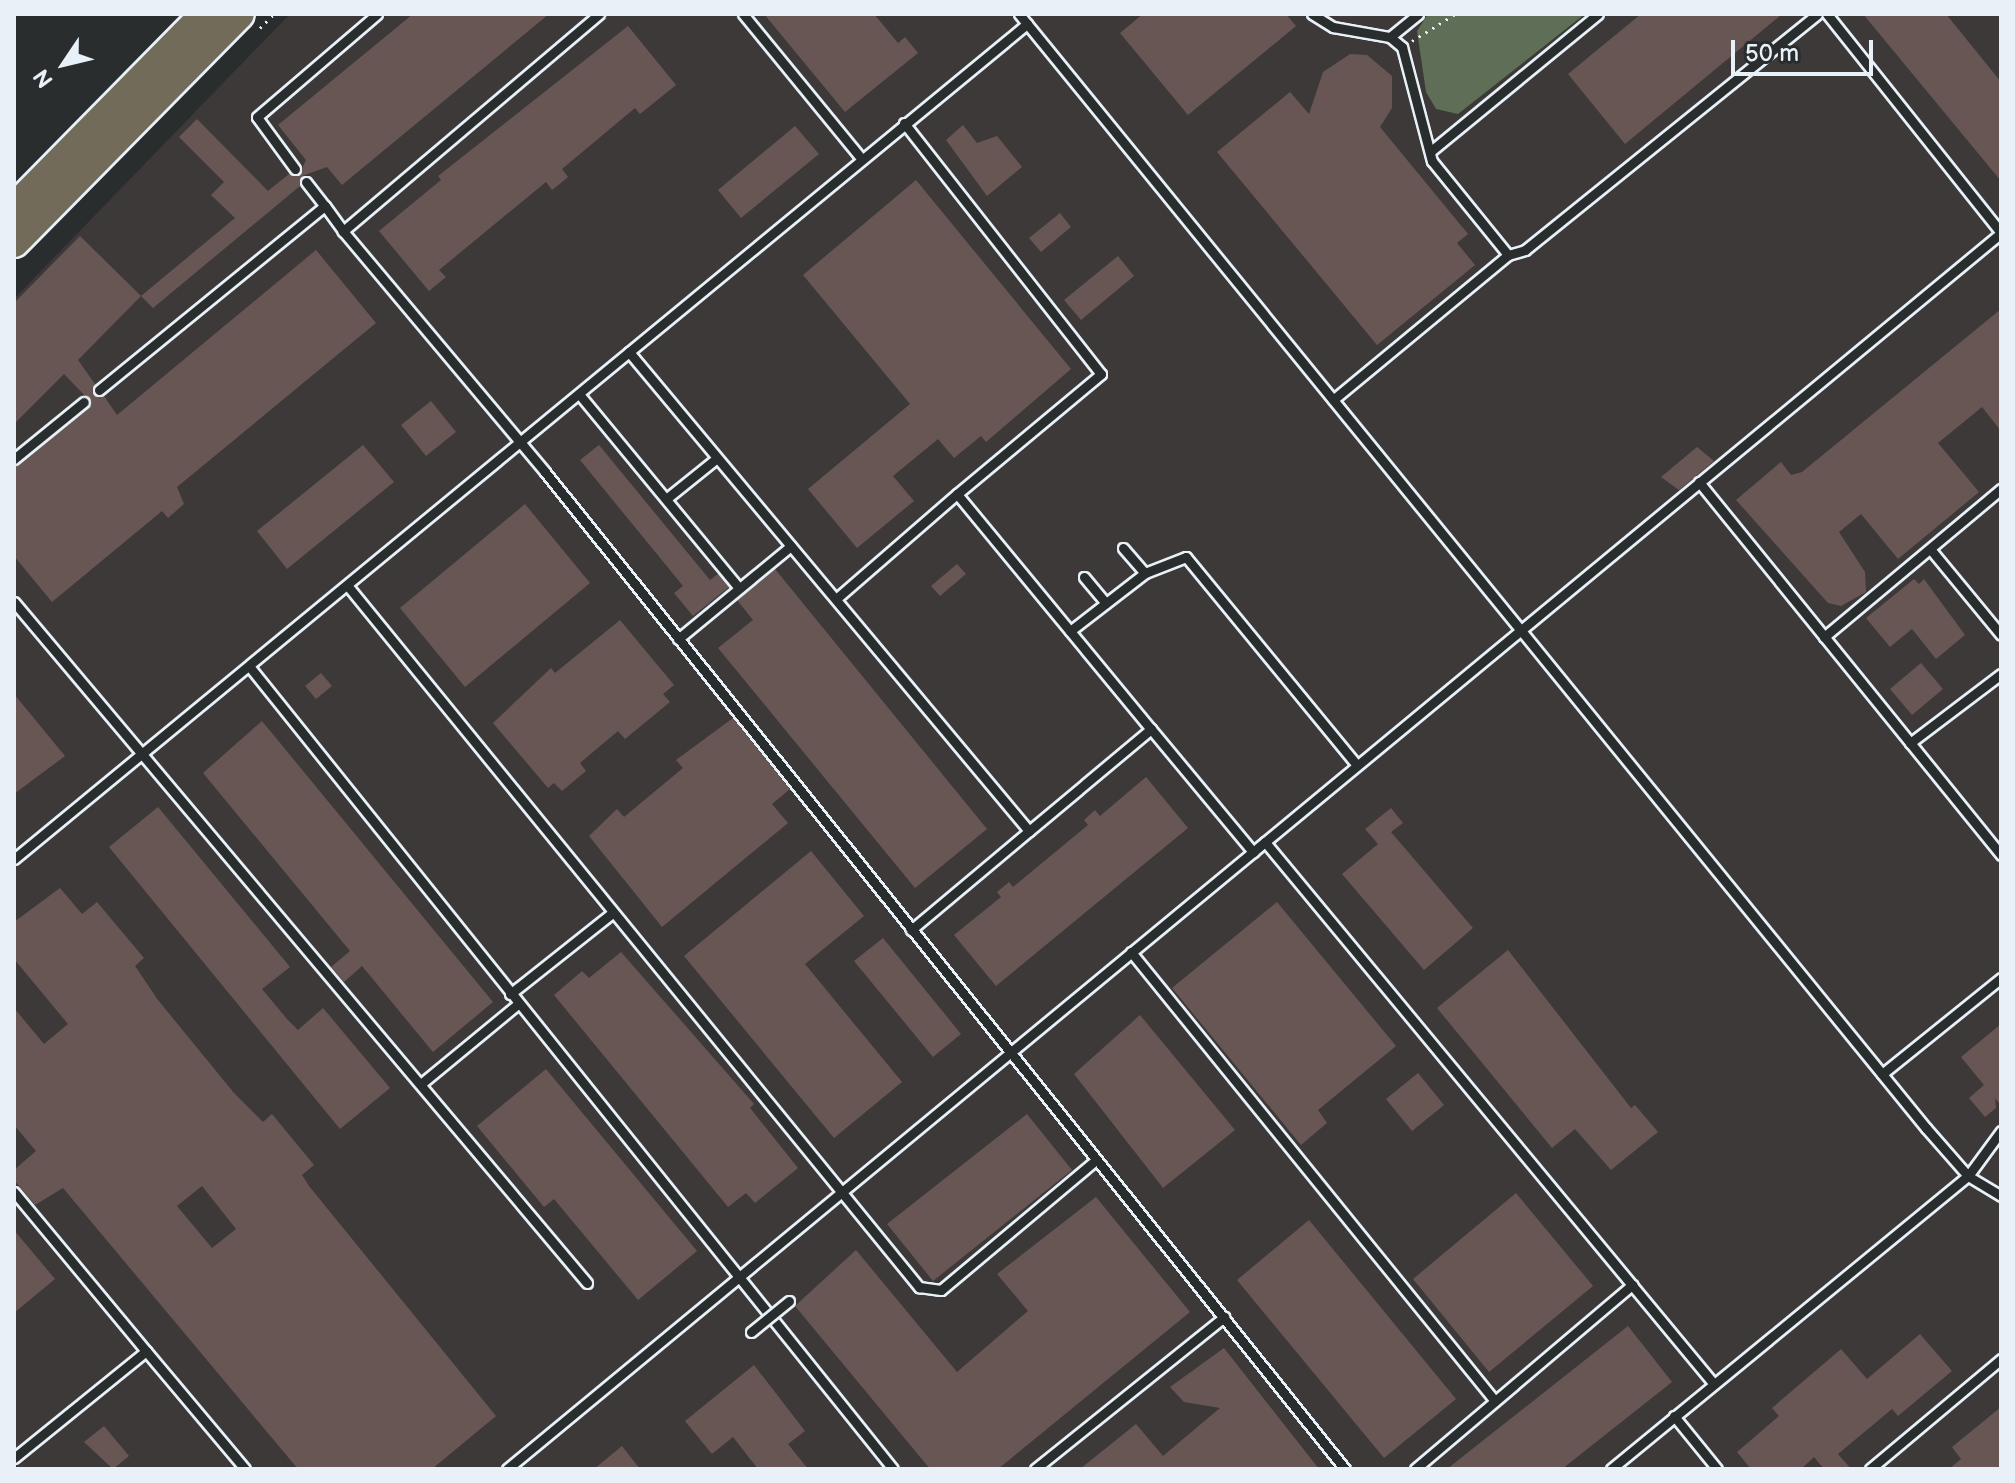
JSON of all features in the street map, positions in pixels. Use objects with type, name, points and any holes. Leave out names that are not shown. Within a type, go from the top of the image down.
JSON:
[{"type":"main road","points":[[14,209],[206,14]]},
{"type":"main road","points":[[14,242],[239,14]]},
{"type":"lane","points":[[295,169],[257,117],[377,14]]},
{"type":"lane","points":[[343,231],[599,14]]},
{"type":"lane","points":[[743,14],[861,158]]},
{"type":"lane","points":[[1019,14],[1882,1074],[1968,1176],[2001,1196]]},
{"type":"lane","points":[[1312,14],[1333,27],[1390,37],[1402,47],[1431,151],[1508,255]]},
{"type":"lane","points":[[1390,37],[1418,14]]},
{"type":"lane","points":[[1431,151],[1598,14]]},
{"type":"lane","points":[[1333,400],[1508,255],[1525,250],[1817,14]]},
{"type":"lane","points":[[507,1469],[2001,233],[1827,14]]},
{"type":"lane","points":[[14,859],[141,760],[249,666],[1027,24]]},
{"type":"lane","points":[[836,599],[1101,374],[904,123]]},
{"type":"lane","points":[[306,182],[343,231],[520,443],[1345,1469]]},
{"type":"lane","points":[[99,390],[325,206]]},
{"type":"lane","points":[[629,352],[1029,831]]},
{"type":"lane","points":[[579,394],[739,588]]},
{"type":"lane","points":[[14,459],[84,402]]},
{"type":"lane","points":[[666,499],[717,458]]},
{"type":"lane","points":[[1699,482],[2001,855]]},
{"type":"lane","points":[[1824,637],[2001,489]]},
{"type":"lane","points":[[957,494],[1253,852]]},
{"type":"lane","points":[[678,639],[791,546]]},
{"type":"lane","points":[[1123,548],[1145,573]]},
{"type":"lane","points":[[1931,550],[2001,635]]},
{"type":"lane","points":[[1070,631],[1145,573],[1186,557],[1357,765]]},
{"type":"lane","points":[[1084,577],[1106,603]]},
{"type":"lane","points":[[347,585],[839,1195],[919,1287],[941,1290],[1096,1160]]},
{"type":"lane","points":[[14,602],[141,760],[181,798],[587,1283]]},
{"type":"lane","points":[[249,666],[893,1469]]},
{"type":"lane","points":[[1910,743],[1997,675],[2001,667]]},
{"type":"lane","points":[[911,930],[1151,729]]},
{"type":"lane","points":[[1265,842],[1713,1383]]},
{"type":"lane","points":[[510,994],[611,914]]},
{"type":"lane","points":[[1131,952],[1495,1401]]},
{"type":"lane","points":[[1882,1074],[2001,978]]},
{"type":"lane","points":[[422,1083],[518,1004]]},
{"type":"lane","points":[[1611,1469],[1968,1176],[2001,1131]]},
{"type":"lane","points":[[14,1192],[245,1469]]},
{"type":"lane","points":[[1415,1469],[1632,1285]]},
{"type":"lane","points":[[751,1332],[789,1301]]},
{"type":"lane","points":[[1035,1469],[1224,1317]]},
{"type":"lane","points":[[14,1458],[146,1351]]},
{"type":"lane","points":[[1870,1469],[2001,1359]]},
{"type":"lane","points":[[1674,1416],[1717,1469]]},
{"type":"path","points":[[1402,47],[1455,14]]},
{"type":"shaded area","points":[[290,14],[2001,14],[2001,1469],[14,1469],[14,299]]},
{"type":"green space","points":[[1428,14],[1585,14],[1458,114],[1436,109],[1426,92],[1417,31]]},
{"type":"building","points":[[413,14],[549,14],[342,185],[327,167],[302,176],[300,186],[153,308],[141,296],[235,218],[211,195],[224,182],[179,137],[197,119],[268,191],[289,174],[299,175],[306,160],[278,125]]},
{"type":"building","points":[[764,14],[874,14],[898,43],[905,37],[918,53],[845,112]]},
{"type":"building","points":[[1143,14],[1286,14],[1296,26],[1188,115],[1120,33]]},
{"type":"building","points":[[1641,14],[1782,14],[1625,144],[1568,74]]},
{"type":"building","points":[[1863,14],[1946,14],[2001,82],[2001,181]]},
{"type":"building","points":[[628,26],[676,85],[640,114],[635,108],[562,169],[568,177],[562,182],[552,190],[546,182],[439,270],[446,277],[429,291],[379,231],[441,180],[438,176]]},
{"type":"building","points":[[1350,54],[1367,55],[1392,76],[1392,108],[1380,127],[1468,234],[1457,243],[1475,265],[1377,345],[1217,152],[1290,92],[1309,114],[1323,72]]},
{"type":"building","points":[[963,125],[977,143],[997,136],[1022,167],[987,196],[946,140]]},
{"type":"building","points":[[795,126],[819,154],[741,218],[718,190]]},
{"type":"building","points":[[916,180],[1071,369],[986,442],[981,436],[954,458],[938,439],[893,476],[914,501],[857,548],[808,489],[910,404],[803,275]]},
{"type":"building","points":[[1060,213],[1071,227],[1041,252],[1029,238]]},
{"type":"building","points":[[80,236],[141,296],[78,360],[95,384],[93,394],[104,396],[117,415],[316,250],[376,323],[177,487],[184,504],[168,518],[162,511],[52,602],[14,556],[14,466],[91,402],[64,374],[14,424],[14,303]]},
{"type":"building","points":[[1118,256],[1134,276],[1081,320],[1064,300]]},
{"type":"building","points":[[2001,309],[2001,431],[1982,407],[1938,443],[1979,492],[1898,559],[1861,514],[1839,532],[1865,572],[1866,592],[1841,606],[1828,603],[1736,500],[1781,462],[1791,475],[1802,472]]},
{"type":"building","points":[[431,401],[456,432],[426,456],[401,425]]},
{"type":"building","points":[[363,445],[394,482],[287,569],[257,531]]},
{"type":"building","points":[[599,445],[710,580],[718,574],[729,587],[693,616],[674,593],[683,586],[580,460]]},
{"type":"building","points":[[1697,447],[1714,461],[1679,490],[1661,477]]},
{"type":"building","points":[[525,504],[590,583],[465,687],[400,608]]},
{"type":"building","points":[[957,564],[966,574],[940,596],[931,586]]},
{"type":"building","points":[[775,569],[987,829],[915,888],[718,648],[753,620],[737,600]]},
{"type":"building","points":[[1914,579],[1919,584],[1924,579],[1965,635],[1936,659],[1912,629],[1890,647],[1866,618]]},
{"type":"building","points":[[620,620],[674,685],[663,694],[670,702],[625,739],[618,731],[580,763],[586,771],[562,791],[554,783],[548,788],[493,723],[551,668],[555,673]]},
{"type":"building","points":[[1921,663],[1943,689],[1912,715],[1890,689]]},
{"type":"building","points":[[321,673],[332,686],[316,699],[305,686]]},
{"type":"building","points":[[14,694],[65,756],[14,794]]},
{"type":"building","points":[[733,718],[790,789],[772,804],[788,823],[662,927],[589,836],[617,809],[624,817],[683,768],[676,760]]},
{"type":"building","points":[[262,721],[493,1002],[433,1052],[362,966],[344,982],[331,967],[350,951],[203,773]]},
{"type":"building","points":[[1146,777],[1188,828],[996,986],[954,935],[1001,897],[997,892],[1009,882],[1013,887],[1088,825],[1084,820],[1095,810],[1100,816]]},
{"type":"building","points":[[158,807],[290,967],[262,989],[298,1030],[323,1008],[390,1088],[340,1129],[109,847]]},
{"type":"building","points":[[1391,808],[1403,823],[1391,832],[1473,928],[1424,970],[1342,874],[1378,844],[1365,829]]},
{"type":"building","points":[[811,851],[864,916],[805,964],[902,1082],[834,1138],[684,956]]},
{"type":"building","points":[[60,888],[82,914],[97,902],[144,958],[135,966],[158,1000],[234,1093],[263,1122],[272,1114],[314,1165],[302,1175],[309,1186],[496,1416],[432,1469],[298,1469],[63,1188],[35,1205],[14,1180],[14,1170],[36,1151],[14,1125],[14,1008],[44,1044],[68,1024],[14,959],[14,922]],"holes":[[[202,1186],[236,1229],[212,1248],[177,1206]]]},
{"type":"building","points":[[1277,902],[1396,1046],[1318,1110],[1327,1123],[1301,1145],[1172,988]]},
{"type":"building","points":[[883,938],[961,1034],[933,1057],[854,961]]},
{"type":"building","points":[[1508,950],[1631,1108],[1635,1105],[1658,1132],[1611,1170],[1575,1129],[1552,1148],[1437,1008]]},
{"type":"building","points":[[621,952],[754,1104],[750,1108],[798,1168],[755,1203],[746,1193],[728,1207],[554,995],[582,971],[589,978]]},
{"type":"building","points":[[1140,1015],[1235,1130],[1163,1188],[1074,1074]]},
{"type":"building","points":[[2001,1024],[2001,1106],[1995,1098],[1996,1108],[1985,1117],[1969,1098],[1984,1085],[1961,1057]]},
{"type":"building","points":[[546,1069],[697,1251],[638,1300],[554,1199],[544,1207],[477,1126]]},
{"type":"building","points":[[1418,1073],[1444,1105],[1412,1131],[1386,1099]]},
{"type":"building","points":[[1027,1114],[1072,1170],[933,1281],[887,1224]]},
{"type":"building","points":[[1516,1193],[1593,1286],[1489,1372],[1413,1279]]},
{"type":"building","points":[[1096,1197],[1190,1312],[998,1469],[930,1469],[795,1306],[856,1250],[957,1372],[1028,1311],[997,1274]]},
{"type":"building","points":[[1309,1220],[1456,1399],[1384,1458],[1237,1280]]},
{"type":"building","points":[[14,1230],[55,1279],[14,1313]]},
{"type":"building","points":[[1628,1326],[1672,1382],[1562,1469],[1447,1469]]},
{"type":"building","points":[[1920,1334],[1952,1371],[1898,1416],[1892,1409],[1838,1454],[1851,1469],[1824,1469],[1814,1457],[1801,1469],[1751,1469],[1737,1452],[1779,1416],[1772,1408],[1841,1349],[1867,1379]]},
{"type":"building","points":[[1224,1348],[1319,1469],[1080,1469],[1136,1424],[1163,1456],[1220,1408],[1184,1402],[1170,1387]]},
{"type":"building","points":[[754,1365],[805,1431],[788,1444],[808,1469],[758,1469],[733,1437],[712,1454],[685,1421]]},
{"type":"building","points":[[2001,1407],[2001,1469],[1949,1469],[1961,1459],[1952,1447]]},
{"type":"building","points":[[104,1426],[129,1456],[113,1469],[84,1442]]},
{"type":"building","points":[[622,1446],[640,1469],[594,1469]]}]
